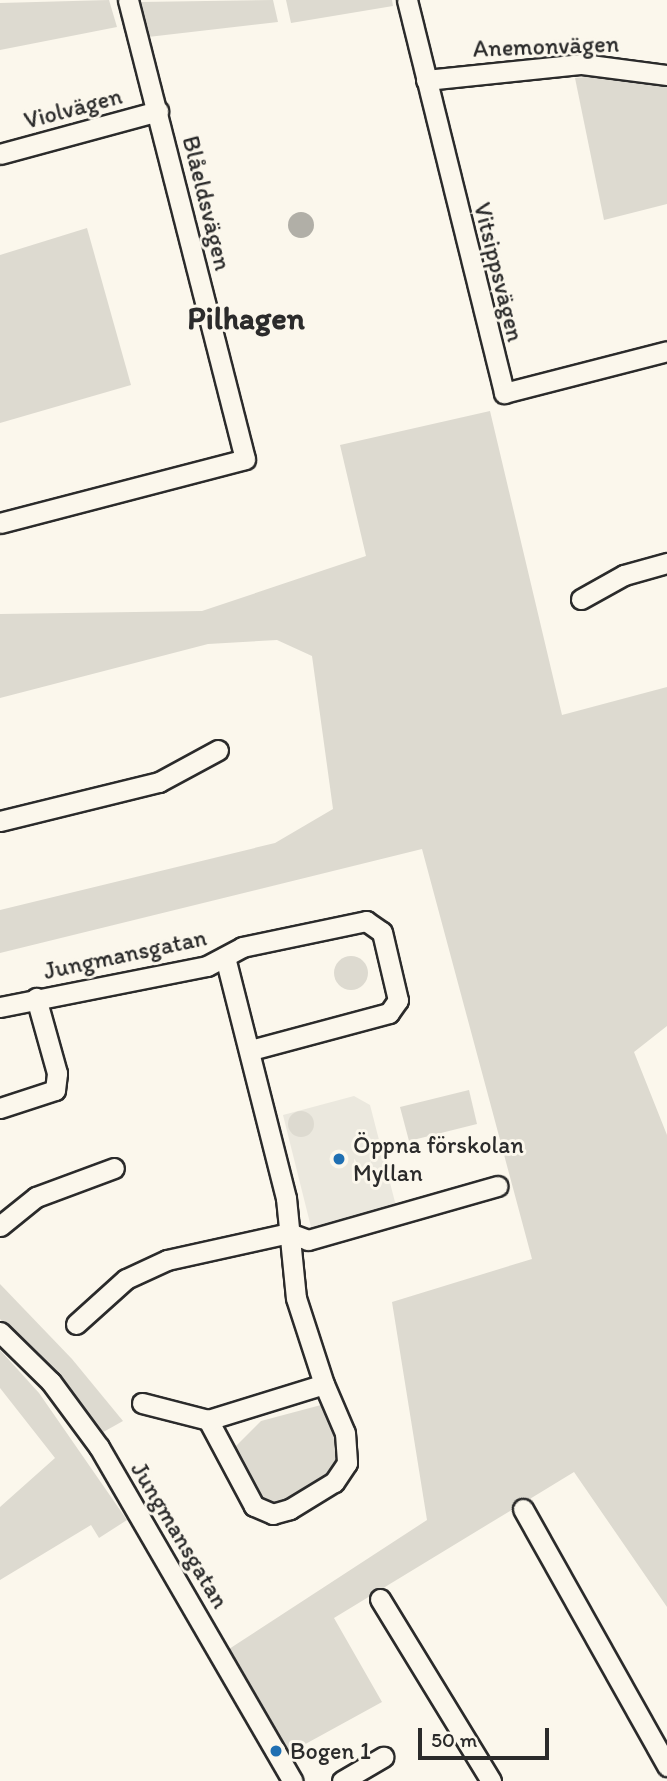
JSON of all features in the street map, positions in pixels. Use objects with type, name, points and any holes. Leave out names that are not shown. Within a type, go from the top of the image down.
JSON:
[{"type":"street","name":"Blåeldsvägen","points":[[0,523],[245,459],[128,0]]},
{"type":"street","name":"Vitsippsvägen","points":[[407,0],[504,393],[667,351]]},
{"type":"street","name":"Anemonvägen","points":[[426,80],[582,64],[667,75]]},
{"type":"street","name":"Violvägen","points":[[0,154],[158,111]]},
{"type":"street","points":[[581,599],[624,575],[667,563]]},
{"type":"street","points":[[0,821],[159,782],[218,750]]},
{"type":"street","name":"Jungmansgatan","points":[[0,1007],[207,967],[242,947],[366,921],[382,932],[398,1000],[388,1013],[251,1050]]},
{"type":"street","name":"Jungmansgatan","points":[[208,1420],[254,1506],[273,1514],[290,1509],[334,1482],[347,1463],[345,1433],[324,1384],[296,1298],[289,1233],[251,1050],[225,957]]},
{"type":"street","name":"Jungmansgatan","points":[[0,1108],[55,1090],[57,1073],[36,998]]},
{"type":"street","points":[[0,1226],[36,1197],[114,1168]]},
{"type":"street","points":[[76,1324],[126,1279],[167,1260],[289,1233],[308,1240],[497,1186]]},
{"type":"street","name":"Jungmansgatan","points":[[0,1332],[51,1382],[99,1447],[293,1781]]},
{"type":"street","points":[[142,1403],[208,1420],[324,1384]]},
{"type":"street","points":[[523,1509],[667,1766]]},
{"type":"street","points":[[380,1599],[491,1781]]},
{"type":"street","points":[[342,1781],[383,1757]]},
{"type":"shaded area","points":[[109,0],[117,27],[0,50],[0,3]]},
{"type":"shaded area","points":[[273,0],[278,22],[148,37],[140,2]]},
{"type":"shaded area","points":[[286,0],[392,0],[393,6],[291,23]]},
{"type":"shaded area","points":[[609,75],[667,87],[667,204],[604,220],[575,78]]},
{"type":"shaded area","points":[[301,212],[310,216],[314,225],[310,234],[301,238],[292,234],[288,225],[292,216]]},
{"type":"shaded area","points":[[87,228],[131,385],[0,423],[0,255]]},
{"type":"shaded area","points":[[490,411],[562,715],[667,687],[667,1026],[634,1052],[667,1135],[667,1607],[574,1472],[334,1618],[382,1702],[289,1753],[229,1649],[427,1520],[392,1302],[532,1259],[422,849],[0,953],[0,910],[275,843],[333,809],[312,656],[277,640],[208,644],[0,698],[0,614],[202,611],[366,556],[340,445]]},
{"type":"shaded area","points":[[351,956],[363,961],[368,973],[363,985],[351,990],[339,985],[334,973],[339,961]]},
{"type":"shaded area","points":[[469,1090],[477,1124],[409,1141],[400,1107]]},
{"type":"shaded area","name":"Öppna förskolan Myllan","points":[[354,1096],[370,1105],[396,1206],[311,1227],[283,1115]]},
{"type":"shaded area","points":[[301,1111],[310,1115],[314,1124],[310,1133],[301,1137],[292,1133],[288,1124],[292,1115]]},
{"type":"shaded area","points":[[0,1284],[72,1359],[123,1421],[98,1435],[0,1319]]},
{"type":"shaded area","points":[[0,1350],[39,1393],[127,1520],[99,1538],[91,1525],[0,1580],[0,1507],[55,1458],[0,1388]]},
{"type":"shaded area","points":[[321,1405],[336,1430],[341,1456],[334,1473],[280,1505],[260,1497],[234,1448],[261,1421]]},
{"type":"place","name":"Öppna förskolan Myllan","points":[[339,1159]]},
{"type":"place","name":"Bogen 1","points":[[276,1751]]},
{"type":"district","name":"Pilhagen","points":[[246,318]]}]
